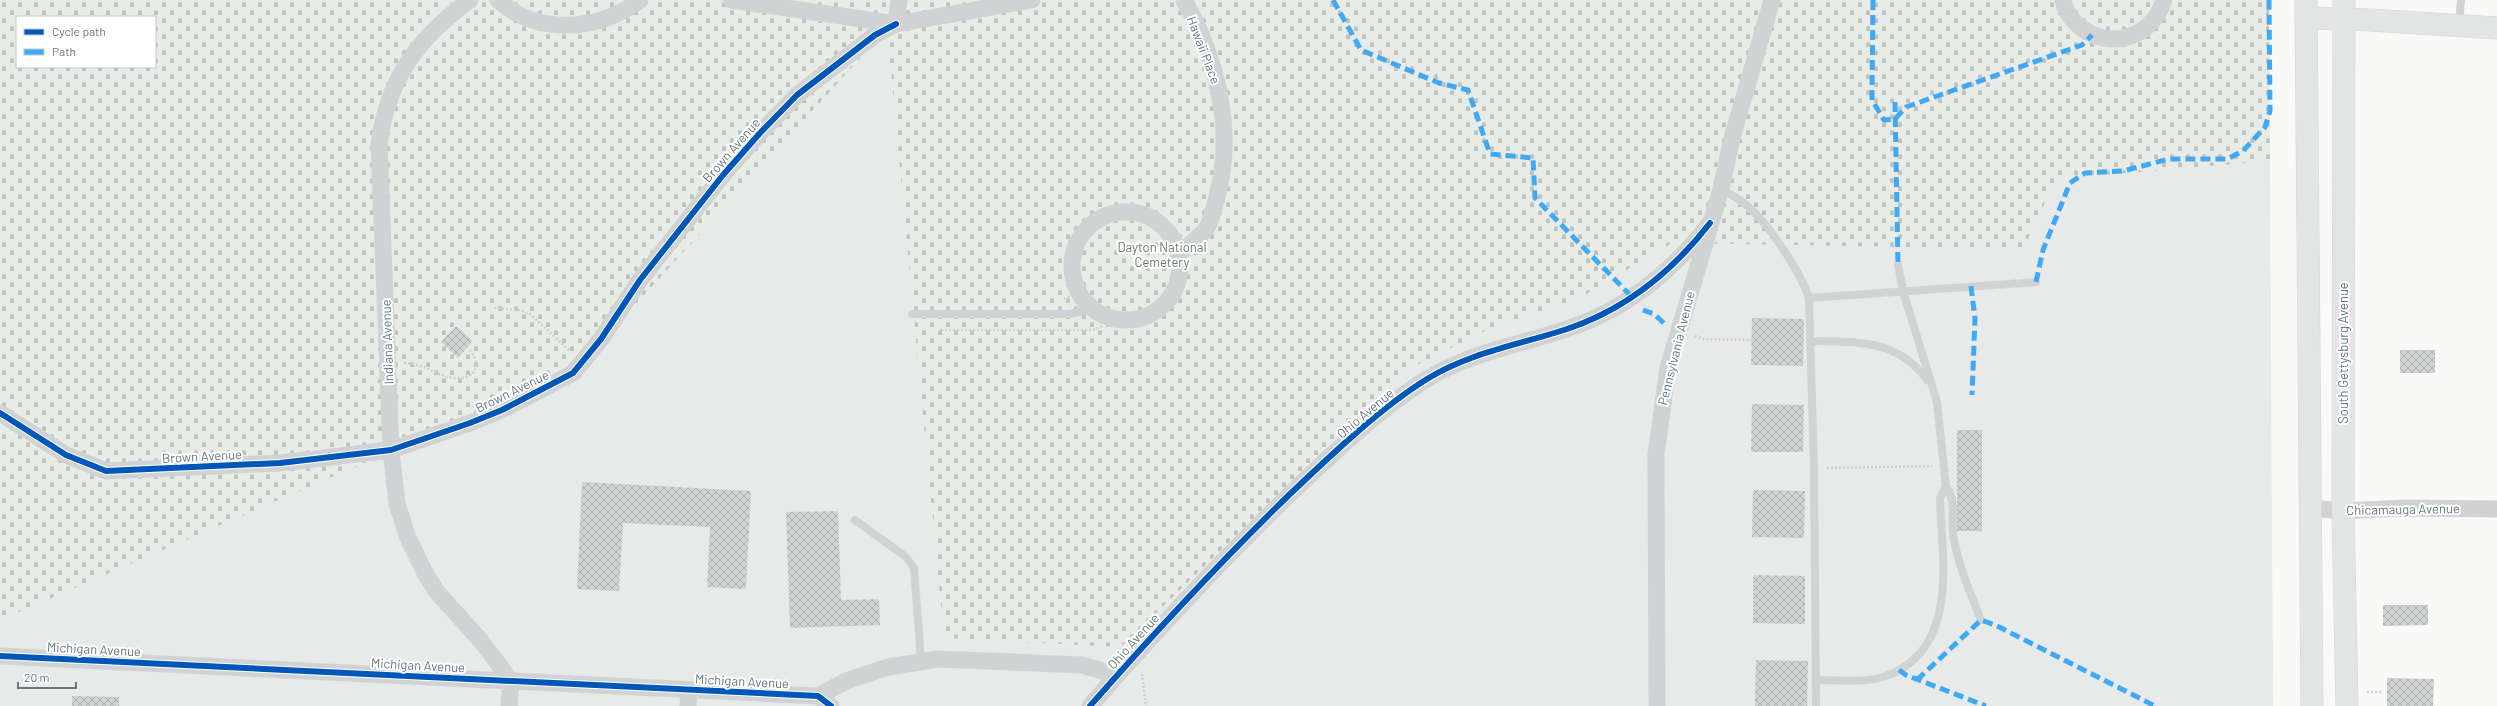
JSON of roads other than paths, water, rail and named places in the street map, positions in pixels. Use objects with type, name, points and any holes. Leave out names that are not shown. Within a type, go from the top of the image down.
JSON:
[{"type":"main road","points":[[2312,706],[2309,508],[2306,9],[2344,9],[2459,27],[2497,28]]},
{"type":"main road","name":"South Gettysburg Avenue","points":[[2344,9],[2343,511],[2347,706]]},
{"type":"street","name":"Indiana Avenue","points":[[470,0],[423,40],[400,71],[385,109],[379,144],[391,450],[397,504],[416,557],[437,592],[481,642],[511,680]]},
{"type":"street","points":[[498,0],[522,15],[536,20],[581,26],[614,16],[640,0]]},
{"type":"street","points":[[731,0],[896,24],[1032,0]]},
{"type":"street","points":[[896,24],[899,0]]},
{"type":"street","name":"Hawaii Place","points":[[1179,254],[1206,229],[1218,192],[1224,154],[1222,106],[1215,73],[1200,33],[1184,0]]},
{"type":"street","name":"Pennsylvania Avenue","points":[[1657,706],[1656,454],[1658,425],[1668,368],[1721,189],[1732,138],[1772,0]]},
{"type":"street","points":[[2063,0],[2072,20],[2085,32],[2101,39],[2119,40],[2136,35],[2150,25],[2160,11],[2164,0]]},
{"type":"street","name":"Brown Avenue","points":[[0,413],[66,455],[106,471],[280,463],[391,450],[470,423],[502,410],[573,373],[601,339],[640,280],[723,175],[760,133],[797,95],[875,34],[896,24]]},
{"type":"street","points":[[1119,212],[1145,216],[1157,222],[1167,231],[1174,241],[1179,254],[1180,270],[1176,286],[1168,300],[1156,311],[1141,318],[1125,320],[1109,317],[1094,309],[1079,292],[1072,267],[1078,242],[1085,231],[1095,222],[1119,212]]},
{"type":"street","name":"Ohio Avenue","points":[[1090,706],[1218,564],[1324,462],[1410,390],[1467,358],[1567,329],[1607,312],[1632,297],[1677,263],[1710,223]]},
{"type":"street","name":"Chicamauga Avenue","points":[[2309,508],[2343,511],[2405,508],[2497,509]]},
{"type":"street","name":"Michigan Avenue","points":[[0,656],[511,680],[688,698],[822,703],[846,680],[888,667],[938,659],[1068,663],[1096,667],[1117,675]]},
{"type":"street","points":[[510,706],[511,680]]},
{"type":"lane","points":[[2459,27],[2460,0]]},
{"type":"lane","points":[[1721,189],[1734,196],[1756,213],[1781,248],[1806,288],[1809,298],[1812,341],[1816,706]]},
{"type":"lane","points":[[1898,265],[1903,291],[1914,321],[1930,383],[1937,402],[1946,486],[1953,497],[1953,532],[1962,570],[1981,620]]},
{"type":"lane","points":[[1809,298],[2036,282]]},
{"type":"lane","points":[[912,314],[1069,314],[1094,309]]},
{"type":"lane","points":[[1812,341],[1869,342],[1890,350],[1916,364],[1930,383]]},
{"type":"lane","points":[[1816,680],[1861,680],[1882,677],[1899,670],[1929,643],[1938,624],[1942,602],[1940,498],[1946,486]]},
{"type":"lane","points":[[855,520],[906,557],[914,568],[921,661]]},
{"type":"park label","name":"Dayton National Cemetery","points":[[1162,254]]}]
